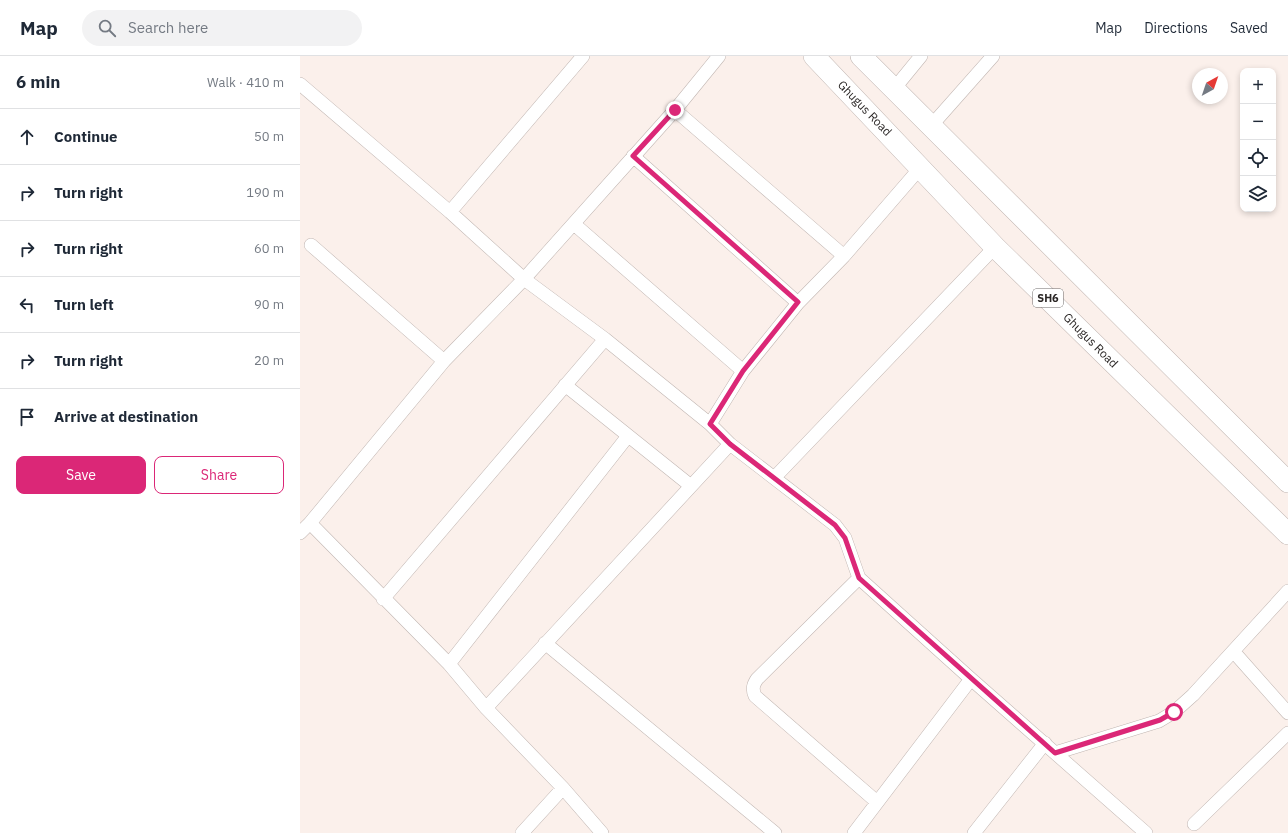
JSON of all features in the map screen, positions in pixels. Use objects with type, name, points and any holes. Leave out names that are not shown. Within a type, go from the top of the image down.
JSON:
[{"type":"main road","name":"Ghugus Road","points":[[814,56],[996,247],[1288,534]]},
{"type":"main road","points":[[861,56],[1288,482]]},
{"type":"street","points":[[450,212],[583,56]]},
{"type":"street","points":[[300,533],[310,523],[444,361],[524,279],[574,224],[675,110],[719,56]]},
{"type":"street","points":[[894,89],[921,56]]},
{"type":"street","points":[[931,126],[993,56]]},
{"type":"street","points":[[302,91],[450,212],[524,279],[605,339],[710,424],[730,444],[835,525],[845,538],[859,578],[1146,833]]},
{"type":"street","points":[[675,110],[844,256]]},
{"type":"street","points":[[633,156],[798,302]]},
{"type":"street","points":[[710,424],[743,371],[798,302],[844,256],[921,168]]},
{"type":"street","points":[[574,224],[743,371]]},
{"type":"street","points":[[312,245],[444,361]]},
{"type":"street","points":[[775,478],[996,247]]},
{"type":"street","points":[[383,599],[605,339]]},
{"type":"street","points":[[566,385],[690,486]]},
{"type":"street","points":[[449,664],[628,436]]},
{"type":"street","points":[[486,708],[730,444]]},
{"type":"street","points":[[310,523],[383,599],[449,664],[486,708],[563,788],[602,833]]},
{"type":"street","points":[[859,578],[758,679],[754,684],[752,691],[755,696],[877,802]]},
{"type":"street","points":[[1055,753],[1160,720],[1174,712],[1193,695],[1288,591]]},
{"type":"street","points":[[546,644],[775,833]]},
{"type":"street","points":[[1233,651],[1288,713]]},
{"type":"street","points":[[854,833],[971,679]]},
{"type":"street","points":[[1194,824],[1288,733]]},
{"type":"street","points":[[974,833],[1045,743]]},
{"type":"street","points":[[522,833],[563,788]]},
{"type":"route","points":[[675,110],[633,156],[798,302],[743,371],[710,424],[730,444],[835,525],[845,538],[859,578],[1055,753],[1160,720],[1174,712]]}]
